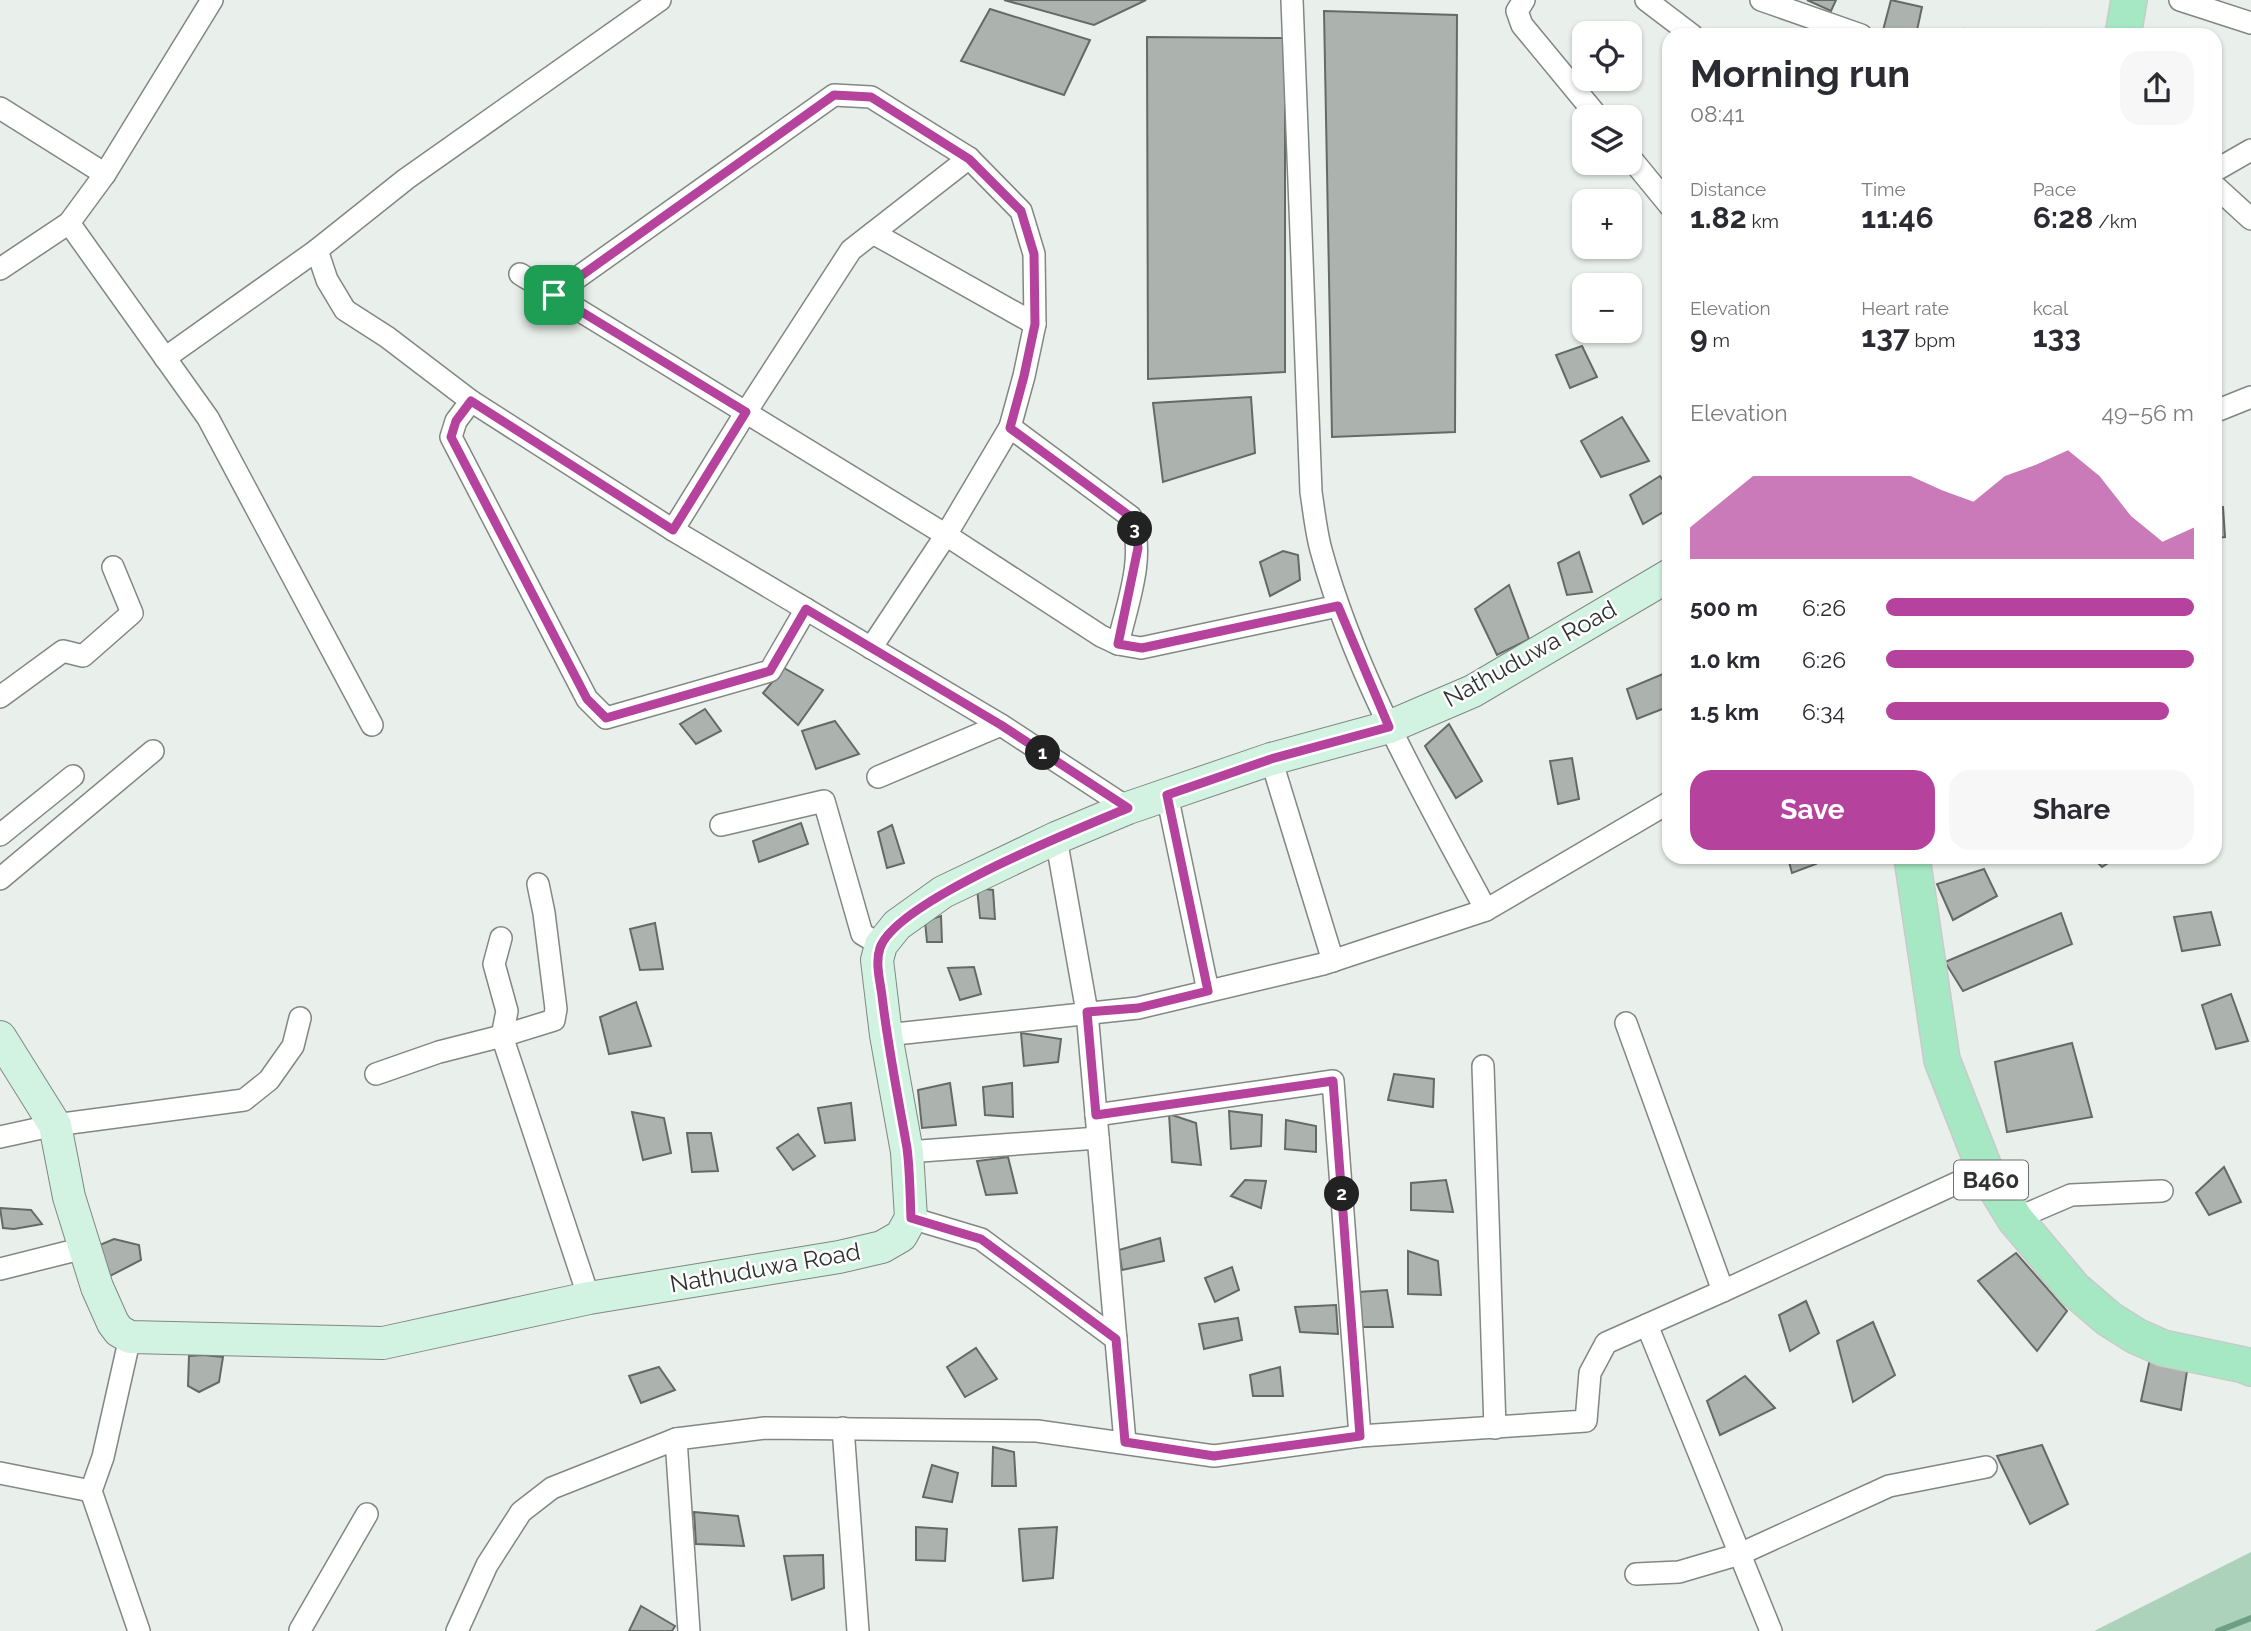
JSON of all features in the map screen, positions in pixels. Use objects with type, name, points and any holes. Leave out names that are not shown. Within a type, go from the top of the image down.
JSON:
[{"type":"main road","points":[[2124,28],[2129,0]]},
{"type":"main road","name":"B460","points":[[1913,864],[1942,1060],[1985,1170],[2015,1219],[2074,1289],[2109,1319],[2136,1336],[2163,1348],[2251,1368]]},
{"type":"street","points":[[0,269],[69,223],[105,174],[212,0]]},
{"type":"street","points":[[165,358],[317,250],[406,179],[660,0]]},
{"type":"street","points":[[1292,0],[1311,492],[1320,548],[1338,606],[1389,727],[1486,910]]},
{"type":"street","points":[[1524,0],[1517,10],[1522,25],[1588,105]]},
{"type":"street","points":[[1646,0],[1683,28]]},
{"type":"street","points":[[1761,0],[1841,28]]},
{"type":"street","points":[[2180,0],[2251,23]]},
{"type":"street","points":[[554,295],[834,95],[871,97],[969,159],[1021,211],[1034,254],[1035,324],[1010,428],[946,535],[871,648]]},
{"type":"street","points":[[0,107],[105,174]]},
{"type":"street","points":[[2222,167],[2251,150]]},
{"type":"street","points":[[673,530],[852,250],[969,159]]},
{"type":"street","points":[[1642,172],[1662,196]]},
{"type":"street","points":[[2222,192],[2251,219]]},
{"type":"street","points":[[69,223],[208,418],[372,725]]},
{"type":"street","points":[[873,233],[1035,324]]},
{"type":"street","points":[[317,250],[327,280],[345,310],[387,337],[471,401],[673,530],[1001,725],[1128,808]]},
{"type":"street","points":[[520,274],[946,535],[1101,636],[1118,644],[1142,648],[1338,606]]},
{"type":"street","points":[[2222,409],[2251,397]]},
{"type":"street","points":[[471,401],[456,421],[451,437],[587,699],[606,718],[770,671],[806,609]]},
{"type":"street","points":[[1010,428],[1131,517],[1138,548],[1118,644]]},
{"type":"street","points":[[0,697],[63,651],[83,656],[132,613],[113,567]]},
{"type":"street","name":"Nathuduwa Road","points":[[881,945],[897,925],[943,892],[1056,838],[1128,808],[1271,759],[1389,727],[1473,691],[1662,580]]},
{"type":"street","points":[[878,778],[1001,725]]},
{"type":"street","points":[[0,879],[153,751]]},
{"type":"street","points":[[1271,759],[1333,961]]},
{"type":"street","points":[[0,835],[73,776]]},
{"type":"street","points":[[1167,795],[1208,991]]},
{"type":"street","points":[[721,825],[824,801],[862,934],[881,945],[877,960],[886,1035],[907,1152],[911,1218],[981,1239],[1116,1339]]},
{"type":"street","points":[[886,1035],[1138,1008],[1333,961],[1486,910],[1662,807]]},
{"type":"street","points":[[1056,838],[1087,1012],[1125,1442]]},
{"type":"street","points":[[376,1074],[439,1052],[502,1037],[554,1020],[556,1009],[538,884]]},
{"type":"street","points":[[501,938],[494,964],[507,1011],[502,1037],[589,1298]]},
{"type":"street","points":[[0,1137],[55,1125],[244,1100],[269,1080],[293,1046],[300,1018]]},
{"type":"street","points":[[1626,1023],[1723,1291]]},
{"type":"street","points":[[0,1037],[55,1125],[69,1197],[106,1311],[120,1331],[130,1337],[103,1457],[91,1491],[139,1631]]},
{"type":"street","points":[[1483,1066],[1495,1428]]},
{"type":"street","points":[[1096,1115],[1333,1081],[1360,1436]]},
{"type":"street","points":[[907,1152],[1098,1138]]},
{"type":"street","points":[[457,1631],[486,1565],[521,1512],[552,1489],[676,1439],[765,1428],[1037,1431],[1214,1456],[1360,1436],[1586,1421],[1590,1373],[1606,1343],[1985,1170]]},
{"type":"street","points":[[2015,1219],[2071,1195],[2162,1191]]},
{"type":"street","name":"Nathuduwa Road","points":[[130,1337],[383,1343],[589,1298],[839,1257],[882,1247],[901,1236],[911,1218]]},
{"type":"street","points":[[0,1269],[84,1248]]},
{"type":"street","points":[[1647,1325],[1771,1631]]},
{"type":"street","points":[[843,1428],[858,1631]]},
{"type":"street","points":[[676,1439],[689,1631]]},
{"type":"street","points":[[1636,1574],[1679,1572],[1740,1554],[1889,1486],[1986,1467]]},
{"type":"street","points":[[0,1473],[91,1491]]},
{"type":"street","points":[[299,1631],[367,1514]]},
{"type":"green space","points":[[2251,1552],[2251,1631],[2094,1631]]},
{"type":"building","points":[[1004,0],[1146,0],[1094,25]]},
{"type":"building","points":[[1807,0],[1836,0],[1831,11]]},
{"type":"building","points":[[1891,0],[1922,7],[1918,28],[1884,28]]},
{"type":"building","points":[[990,9],[1090,40],[1064,95],[961,61]]},
{"type":"building","points":[[1324,11],[1457,15],[1455,432],[1332,437]]},
{"type":"building","points":[[1147,37],[1285,38],[1285,372],[1148,379]]},
{"type":"building","points":[[1582,346],[1597,377],[1570,388],[1556,355]]},
{"type":"building","points":[[1251,397],[1255,453],[1163,482],[1153,403]]},
{"type":"building","points":[[1622,417],[1649,461],[1601,477],[1581,441]]},
{"type":"building","points":[[1660,476],[1662,513],[1643,524],[1630,495]]},
{"type":"building","points":[[2222,507],[2223,507],[2225,537],[2222,537]]},
{"type":"building","points":[[1283,551],[1298,555],[1300,580],[1270,596],[1260,562]]},
{"type":"building","points":[[1579,552],[1592,592],[1567,595],[1558,563]]},
{"type":"building","points":[[1509,585],[1529,639],[1497,655],[1475,609]]},
{"type":"building","points":[[784,668],[823,690],[798,725],[763,693]]},
{"type":"building","points":[[1662,674],[1662,709],[1637,719],[1627,689]]},
{"type":"building","points":[[705,709],[721,731],[696,744],[680,724]]},
{"type":"building","points":[[835,721],[859,754],[816,769],[802,731]]},
{"type":"building","points":[[1449,724],[1482,781],[1456,798],[1425,746]]},
{"type":"building","points":[[1572,758],[1579,799],[1558,804],[1550,761]]},
{"type":"building","points":[[801,823],[808,844],[759,862],[753,841]]},
{"type":"building","points":[[892,825],[904,863],[887,868],[878,832]]},
{"type":"building","points":[[1790,864],[1816,864],[1792,873]]},
{"type":"building","points":[[1984,869],[1997,896],[1953,920],[1937,884]]},
{"type":"building","points":[[977,888],[993,890],[995,919],[980,918]]},
{"type":"building","points":[[2211,912],[2220,945],[2182,951],[2174,917]]},
{"type":"building","points":[[2061,913],[2072,944],[1963,991],[1945,962]]},
{"type":"building","points":[[941,916],[942,942],[927,942],[925,921]]},
{"type":"building","points":[[655,923],[663,969],[640,970],[630,929]]},
{"type":"building","points":[[974,967],[981,994],[960,1000],[948,968]]},
{"type":"building","points":[[2231,994],[2248,1041],[2216,1049],[2202,1005]]},
{"type":"building","points":[[636,1002],[651,1046],[609,1054],[600,1017]]},
{"type":"building","points":[[1021,1033],[1061,1039],[1058,1062],[1024,1066]]},
{"type":"building","points":[[2072,1043],[2092,1117],[2007,1132],[1995,1062]]},
{"type":"building","points":[[1394,1074],[1434,1079],[1433,1107],[1388,1100]]},
{"type":"building","points":[[950,1083],[956,1125],[922,1128],[918,1090]]},
{"type":"building","points":[[1012,1083],[1013,1117],[985,1115],[983,1087]]},
{"type":"building","points":[[851,1103],[855,1140],[825,1143],[818,1108]]},
{"type":"building","points":[[1229,1111],[1262,1115],[1261,1146],[1231,1149]]},
{"type":"building","points":[[632,1112],[664,1118],[671,1153],[643,1160]]},
{"type":"building","points":[[1169,1114],[1196,1123],[1201,1165],[1172,1162]]},
{"type":"building","points":[[1286,1120],[1316,1126],[1316,1152],[1285,1149]]},
{"type":"building","points":[[687,1133],[711,1133],[718,1171],[692,1172]]},
{"type":"building","points":[[798,1134],[815,1156],[793,1170],[777,1148]]},
{"type":"building","points":[[1008,1157],[1017,1193],[986,1195],[977,1161]]},
{"type":"building","points":[[2224,1167],[2241,1202],[2209,1215],[2196,1193]]},
{"type":"building","points":[[1245,1180],[1266,1181],[1261,1208],[1231,1196]]},
{"type":"building","points":[[1446,1180],[1453,1212],[1411,1210],[1411,1183]]},
{"type":"building","points":[[0,1208],[31,1210],[42,1224],[14,1229],[3,1228]]},
{"type":"building","points":[[1160,1238],[1164,1261],[1122,1270],[1119,1250]]},
{"type":"building","points":[[114,1239],[139,1245],[141,1260],[110,1276],[95,1247]]},
{"type":"building","points":[[1408,1251],[1438,1261],[1441,1295],[1408,1294]]},
{"type":"building","points":[[2016,1253],[2067,1311],[2037,1351],[1978,1281]]},
{"type":"building","points":[[1232,1267],[1239,1290],[1215,1302],[1205,1278]]},
{"type":"building","points":[[1387,1290],[1393,1327],[1360,1327],[1358,1292]]},
{"type":"building","points":[[1806,1301],[1819,1333],[1790,1351],[1779,1315]]},
{"type":"building","points":[[1336,1305],[1338,1334],[1300,1332],[1295,1307]]},
{"type":"building","points":[[1238,1318],[1242,1340],[1204,1349],[1199,1324]]},
{"type":"building","points":[[1873,1322],[1895,1375],[1853,1402],[1837,1341]]},
{"type":"building","points":[[976,1348],[997,1379],[965,1397],[947,1367]]},
{"type":"building","points":[[189,1356],[223,1357],[219,1382],[199,1392],[188,1386]]},
{"type":"building","points":[[2150,1359],[2187,1371],[2181,1410],[2141,1401]]},
{"type":"building","points":[[659,1367],[675,1390],[641,1403],[629,1376]]},
{"type":"building","points":[[1280,1367],[1283,1396],[1253,1396],[1250,1375]]},
{"type":"building","points":[[1745,1376],[1775,1408],[1720,1435],[1707,1401]]},
{"type":"building","points":[[2042,1445],[2068,1504],[2030,1524],[1997,1456]]},
{"type":"building","points":[[993,1447],[1014,1452],[1016,1486],[992,1486]]},
{"type":"building","points":[[932,1465],[958,1473],[952,1502],[923,1497]]},
{"type":"building","points":[[694,1512],[738,1516],[744,1546],[696,1544]]},
{"type":"building","points":[[916,1527],[947,1529],[945,1561],[916,1560]]},
{"type":"building","points":[[1057,1527],[1053,1578],[1023,1581],[1019,1529]]},
{"type":"building","points":[[823,1555],[824,1588],[792,1600],[784,1556]]},
{"type":"building","points":[[641,1606],[675,1626],[672,1631],[629,1631]]},
{"type":"waterway","points":[[2218,1631],[2251,1618]]},
{"type":"route","points":[[834,95],[871,97],[969,159],[1021,211],[1034,254],[1035,324],[1010,428],[1131,517],[1138,548],[1118,644],[1142,648],[1338,606],[1389,727],[1271,759],[1167,795],[1208,991],[1138,1008],[1087,1012],[1096,1115],[1333,1081],[1360,1436],[1214,1456],[1125,1442],[1116,1339],[981,1239],[911,1218],[907,1152],[886,1035],[877,960],[881,945],[897,925],[943,892],[1056,838],[1128,808],[1001,725],[806,609],[770,671],[606,718],[587,699],[451,437],[456,421],[471,401],[673,530],[746,412],[554,295],[834,95]]}]
